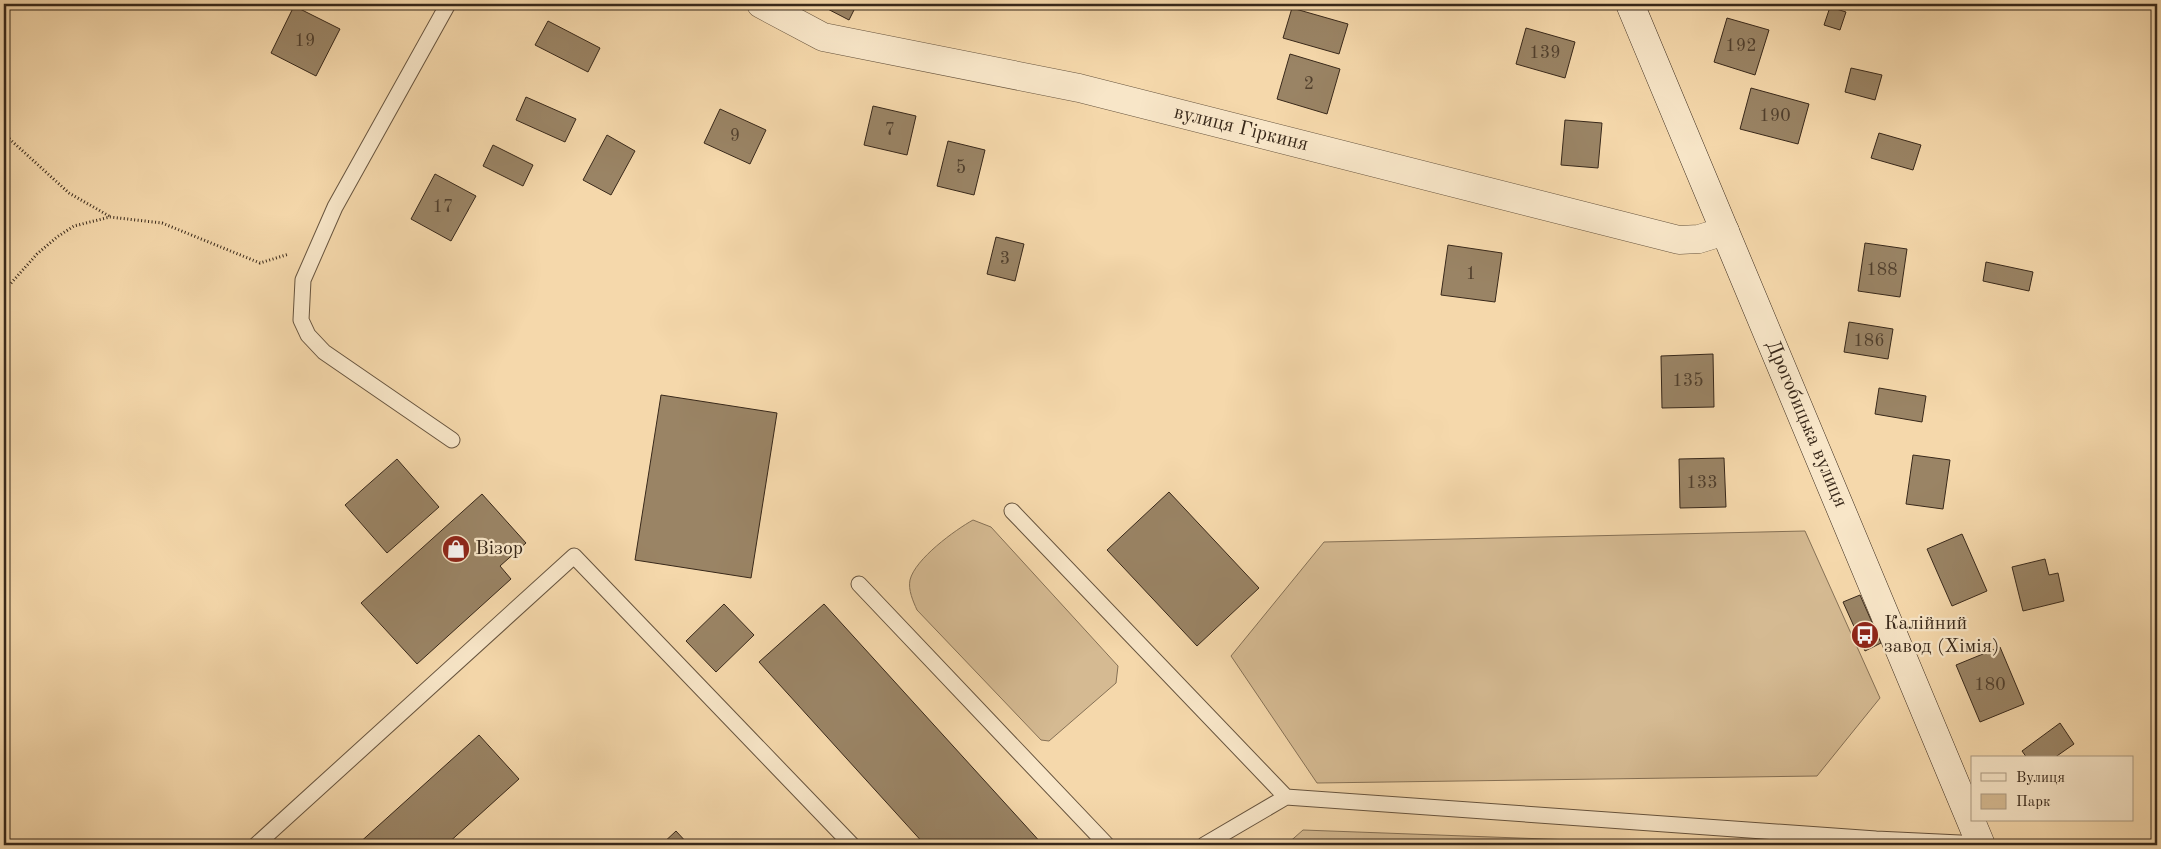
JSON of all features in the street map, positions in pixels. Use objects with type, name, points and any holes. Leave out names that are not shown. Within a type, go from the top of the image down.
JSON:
[{"type":"street","name":"вулиця Гіркиня","points":[[761,4],[823,36],[1080,88],[1679,240],[1699,239],[1725,231]]},
{"type":"street","name":"Дрогобицька вулиця","points":[[1630,4],[1971,821]]},
{"type":"street","name":"Дрогобицька вулиця","points":[[1971,822],[1981,845]]},
{"type":"lane","points":[[448,4],[335,207],[316,247],[303,280],[301,320],[308,335],[339,364],[452,440]]},
{"type":"lane","points":[[1012,511],[1286,797]]},
{"type":"lane","points":[[256,845],[574,556],[852,845]]},
{"type":"lane","points":[[859,584],[1107,845]]},
{"type":"lane","points":[[1204,845],[1286,797],[1981,845]]},
{"type":"path","points":[[4,134],[69,193],[110,217]]},
{"type":"path","points":[[4,291],[37,254],[57,237],[74,226],[110,217],[162,224],[260,262],[316,247]]},
{"type":"green space","points":[[973,520],[991,527],[1118,666],[1116,683],[1049,741],[1041,740],[917,610],[912,599],[910,580],[919,563],[946,538]]},
{"type":"green space","points":[[1805,531],[1880,698],[1817,776],[1317,783],[1231,656],[1324,542]]},
{"type":"green space","points":[[1303,830],[1626,842],[1626,845],[1286,845]]},
{"type":"building","points":[[818,4],[857,4],[849,20]]},
{"type":"building","points":[[294,6],[340,29],[316,76],[271,53]]},
{"type":"building","points":[[1830,7],[1846,12],[1840,30],[1824,25]]},
{"type":"building","points":[[1292,8],[1348,24],[1339,54],[1283,38]]},
{"type":"building","points":[[1727,18],[1769,30],[1755,75],[1714,62]]},
{"type":"building","points":[[548,21],[600,48],[588,72],[535,45]]},
{"type":"building","points":[[1526,28],[1575,42],[1565,78],[1516,64]]},
{"type":"building","points":[[1290,54],[1340,69],[1327,114],[1277,99]]},
{"type":"building","points":[[1851,68],[1882,75],[1875,100],[1845,92]]},
{"type":"building","points":[[1751,88],[1809,104],[1798,144],[1740,129]]},
{"type":"building","points":[[526,97],[576,119],[565,142],[516,120]]},
{"type":"building","points":[[873,106],[916,116],[907,155],[864,145]]},
{"type":"building","points":[[720,109],[766,130],[750,164],[704,143]]},
{"type":"building","points":[[1565,120],[1602,123],[1598,168],[1561,165]]},
{"type":"building","points":[[1879,133],[1921,145],[1913,170],[1871,158]]},
{"type":"building","points":[[607,135],[635,151],[611,195],[583,180]]},
{"type":"building","points":[[948,141],[985,150],[974,195],[937,186]]},
{"type":"building","points":[[493,145],[533,165],[523,186],[483,166]]},
{"type":"building","points":[[435,174],[476,196],[451,241],[411,219]]},
{"type":"building","points":[[996,237],[1024,244],[1015,281],[987,274]]},
{"type":"building","points":[[1865,243],[1907,249],[1900,297],[1858,291]]},
{"type":"building","points":[[1448,245],[1502,253],[1495,302],[1441,295]]},
{"type":"building","points":[[1986,262],[2033,272],[2029,291],[1983,281]]},
{"type":"building","points":[[1849,322],[1893,329],[1888,359],[1844,352]]},
{"type":"building","points":[[1713,354],[1714,407],[1662,408],[1661,356]]},
{"type":"building","points":[[1879,388],[1926,396],[1922,422],[1875,414]]},
{"type":"building","points":[[661,395],[777,413],[751,578],[635,560]]},
{"type":"building","points":[[1913,455],[1950,460],[1943,509],[1906,504]]},
{"type":"building","points":[[1724,458],[1726,507],[1680,508],[1679,459]]},
{"type":"building","points":[[397,459],[439,507],[387,553],[345,505]]},
{"type":"building","points":[[1169,492],[1259,588],[1197,646],[1107,550]]},
{"type":"building","points":[[482,494],[526,543],[500,566],[511,579],[417,664],[361,603]]},
{"type":"building","points":[[1962,534],[1987,591],[1952,606],[1927,549]]},
{"type":"building","points":[[2045,559],[2049,575],[2058,573],[2064,601],[2023,611],[2012,567]]},
{"type":"building","points":[[1860,595],[1881,643],[1865,651],[1843,602]]},
{"type":"building","points":[[724,604],[754,635],[716,672],[686,641]]},
{"type":"building","points":[[824,604],[1043,845],[925,845],[759,662]]},
{"type":"building","points":[[2000,647],[2024,704],[1980,722],[1956,665]]},
{"type":"building","points":[[2060,723],[2074,744],[2057,756],[2026,756],[2022,751]]},
{"type":"building","points":[[479,735],[519,779],[446,845],[357,845]]},
{"type":"building","points":[[676,831],[689,845],[661,845]]},
{"type":"place","name":"Візор","points":[[456,549]]},
{"type":"place","name":"Калійний завод (Хімія)","points":[[1865,635]]}]
